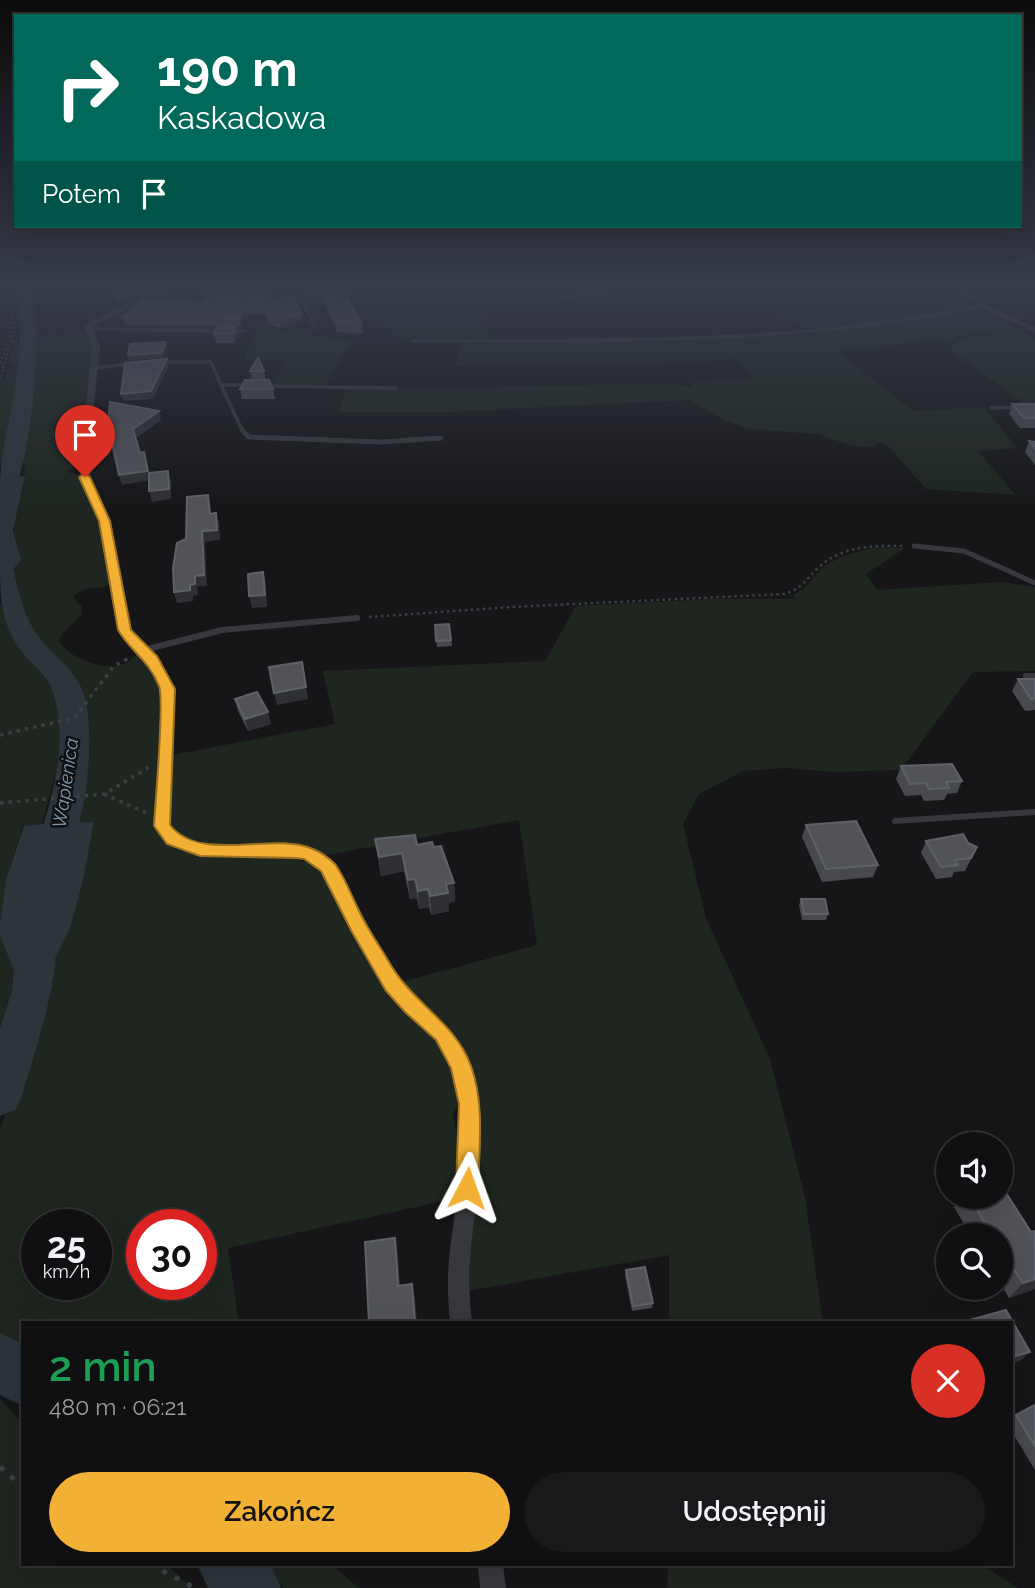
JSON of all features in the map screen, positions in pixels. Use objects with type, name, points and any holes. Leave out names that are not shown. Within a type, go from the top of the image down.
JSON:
[{"type":"street","points":[[94,361],[89,414],[93,446],[85,481],[105,521],[125,630],[162,674],[168,689],[162,826],[173,840],[200,849],[296,852],[319,859],[328,867],[358,927],[393,985],[412,1007],[443,1034],[461,1067],[469,1104],[469,1164],[458,1286],[461,1321]]},
{"type":"street","points":[[490,1566],[493,1588]]},
{"type":"lane","points":[[93,368],[144,362]]},
{"type":"lane","points":[[157,362],[211,362],[244,434],[249,437],[380,442],[441,439]]},
{"type":"lane","points":[[221,385],[396,388]]},
{"type":"lane","points":[[991,408],[1035,406]]},
{"type":"lane","points":[[914,546],[964,551],[1035,583]]},
{"type":"lane","points":[[144,650],[275,622],[357,618]]},
{"type":"lane","points":[[1026,676],[1035,676]]},
{"type":"lane","points":[[895,821],[1035,812]]},
{"type":"path","points":[[0,381],[6,361]]},
{"type":"path","points":[[357,618],[511,607],[784,594],[805,587],[820,566],[860,547],[914,546]]},
{"type":"path","points":[[0,735],[74,718],[114,666],[144,650]]},
{"type":"path","points":[[0,803],[104,794],[167,756]]},
{"type":"path","points":[[104,794],[161,819]]},
{"type":"path","points":[[0,1467],[21,1486]]},
{"type":"path","points":[[154,1566],[195,1588]]},
{"type":"shaded area","points":[[21,361],[6,457],[0,464],[0,385],[5,380],[6,370],[12,368],[13,365],[9,363]]},
{"type":"shaded area","points":[[28,361],[92,361],[90,440],[86,459],[67,472],[80,475],[99,514],[112,583],[87,589],[73,597],[82,607],[82,614],[61,635],[59,641],[71,653],[97,665],[124,664],[143,653],[163,688],[157,832],[175,846],[194,853],[215,856],[279,856],[300,860],[319,869],[390,989],[438,1035],[455,1069],[462,1100],[453,1113],[458,1144],[453,1199],[228,1248],[239,1321],[21,1321],[21,1353],[0,1335],[0,1130],[34,1029],[48,972],[70,929],[83,881],[94,822],[78,822],[86,752],[79,699],[73,684],[28,622],[11,572],[21,560],[14,526],[24,480],[23,463],[19,456]]},
{"type":"shaded area","points":[[286,361],[340,361],[325,385],[272,385]]},
{"type":"shaded area","points":[[456,361],[701,361],[616,366],[455,366]]},
{"type":"shaded area","points":[[739,361],[850,361],[913,411],[984,407],[1017,448],[978,451],[1016,495],[926,489],[888,446],[879,443],[873,447],[853,446],[817,434],[749,429],[729,422],[689,400],[450,412],[338,412],[346,389],[669,384],[690,387],[696,381],[752,379]]},
{"type":"shaded area","points":[[966,361],[1035,361],[1035,404],[1026,405]]},
{"type":"shaded area","points":[[25,476],[13,530],[21,560],[11,572],[0,574],[0,478]]},
{"type":"shaded area","points":[[877,547],[905,548],[866,574],[877,590],[1001,582],[1035,587],[1035,671],[973,672],[901,770],[833,772],[787,768],[743,771],[699,794],[683,824],[706,918],[770,1059],[805,1197],[823,1321],[669,1321],[669,1255],[468,1291],[465,1062],[449,1031],[398,983],[537,945],[519,820],[321,856],[189,844],[169,830],[166,815],[172,755],[335,724],[323,671],[545,661],[576,606],[711,599],[794,599],[793,595],[805,587],[825,565],[847,555]]},
{"type":"shaded area","points":[[0,603],[17,642],[59,692],[63,746],[42,824],[23,826],[6,879],[0,924]]},
{"type":"shaded area","points":[[94,822],[83,881],[70,929],[48,972],[16,976],[0,936],[6,879],[24,826]]},
{"type":"shaded area","points":[[0,936],[16,976],[0,1027]]},
{"type":"shaded area","points":[[0,1399],[21,1422],[21,1566],[168,1566],[191,1588],[0,1588]]},
{"type":"shaded area","points":[[261,1566],[332,1566],[359,1588],[284,1588]]},
{"type":"shaded area","points":[[668,1566],[984,1566],[1018,1588],[667,1588]]},
{"type":"building","points":[[166,361],[151,391],[121,394],[125,363]]},
{"type":"building","points":[[256,361],[259,361],[264,371],[250,371]]},
{"type":"building","points":[[245,380],[269,380],[273,389],[240,389]]},
{"type":"building","points":[[110,402],[159,411],[133,429],[140,453],[144,452],[148,471],[119,475],[108,425]]},
{"type":"building","points":[[1012,404],[1035,404],[1035,418],[1024,418]]},
{"type":"building","points":[[168,471],[169,489],[149,491],[149,473]]},
{"type":"building","points":[[208,495],[210,514],[216,513],[217,530],[202,531],[204,575],[195,576],[195,584],[190,585],[190,590],[174,592],[173,568],[177,543],[186,539],[187,497]]},
{"type":"building","points":[[263,572],[265,595],[249,596],[248,574]]},
{"type":"building","points":[[449,624],[451,640],[436,641],[435,625]]},
{"type":"building","points":[[302,662],[306,687],[274,693],[269,667]]},
{"type":"building","points":[[1018,679],[1035,679],[1035,698],[1031,699]]},
{"type":"building","points":[[257,692],[268,712],[245,719],[235,699]]},
{"type":"building","points":[[952,764],[962,781],[946,782],[949,788],[929,789],[926,783],[910,784],[901,766]]},
{"type":"building","points":[[856,821],[878,865],[826,869],[806,825]]},
{"type":"building","points":[[963,834],[968,843],[977,847],[971,858],[955,860],[958,865],[941,867],[926,841]]},
{"type":"building","points":[[415,835],[417,845],[432,842],[434,847],[441,846],[454,883],[446,884],[448,893],[430,896],[428,889],[418,891],[415,879],[408,880],[402,853],[379,857],[375,839]]},
{"type":"building","points":[[801,899],[825,899],[828,914],[804,914]]},
{"type":"building","points":[[1013,1204],[1031,1232],[1035,1231],[1035,1279],[1023,1283],[1013,1272],[1013,1223],[985,1223],[976,1209],[1013,1209]]},
{"type":"building","points":[[395,1238],[398,1286],[412,1284],[415,1321],[369,1321],[365,1242]]},
{"type":"building","points":[[645,1267],[653,1303],[633,1306],[626,1270]]},
{"type":"building","points":[[1006,1310],[1012,1321],[970,1321]]},
{"type":"building","points":[[1013,1322],[1030,1352],[1013,1357]]},
{"type":"building","points":[[1035,1405],[1035,1446],[1016,1415]]},
{"type":"waterway","name":"Wapienica","points":[[0,498],[10,477],[27,361]]},
{"type":"waterway","name":"Wapienica","points":[[0,568],[13,616],[28,642],[63,681],[72,705],[74,727],[71,776],[48,865]]},
{"type":"waterway","name":"Wapienica","points":[[0,1096],[32,990],[37,928]]},
{"type":"waterway","name":"Wapienica","points":[[0,1359],[21,1378]]},
{"type":"waterway","name":"Wapienica","points":[[228,1566],[251,1588]]},
{"type":"route","points":[[85,477],[105,521],[125,630],[131,640],[152,659],[168,689],[170,706],[162,826],[173,840],[200,849],[296,852],[309,854],[328,867],[358,927],[393,985],[412,1007],[443,1034],[461,1067],[469,1104],[467,1188]]}]
